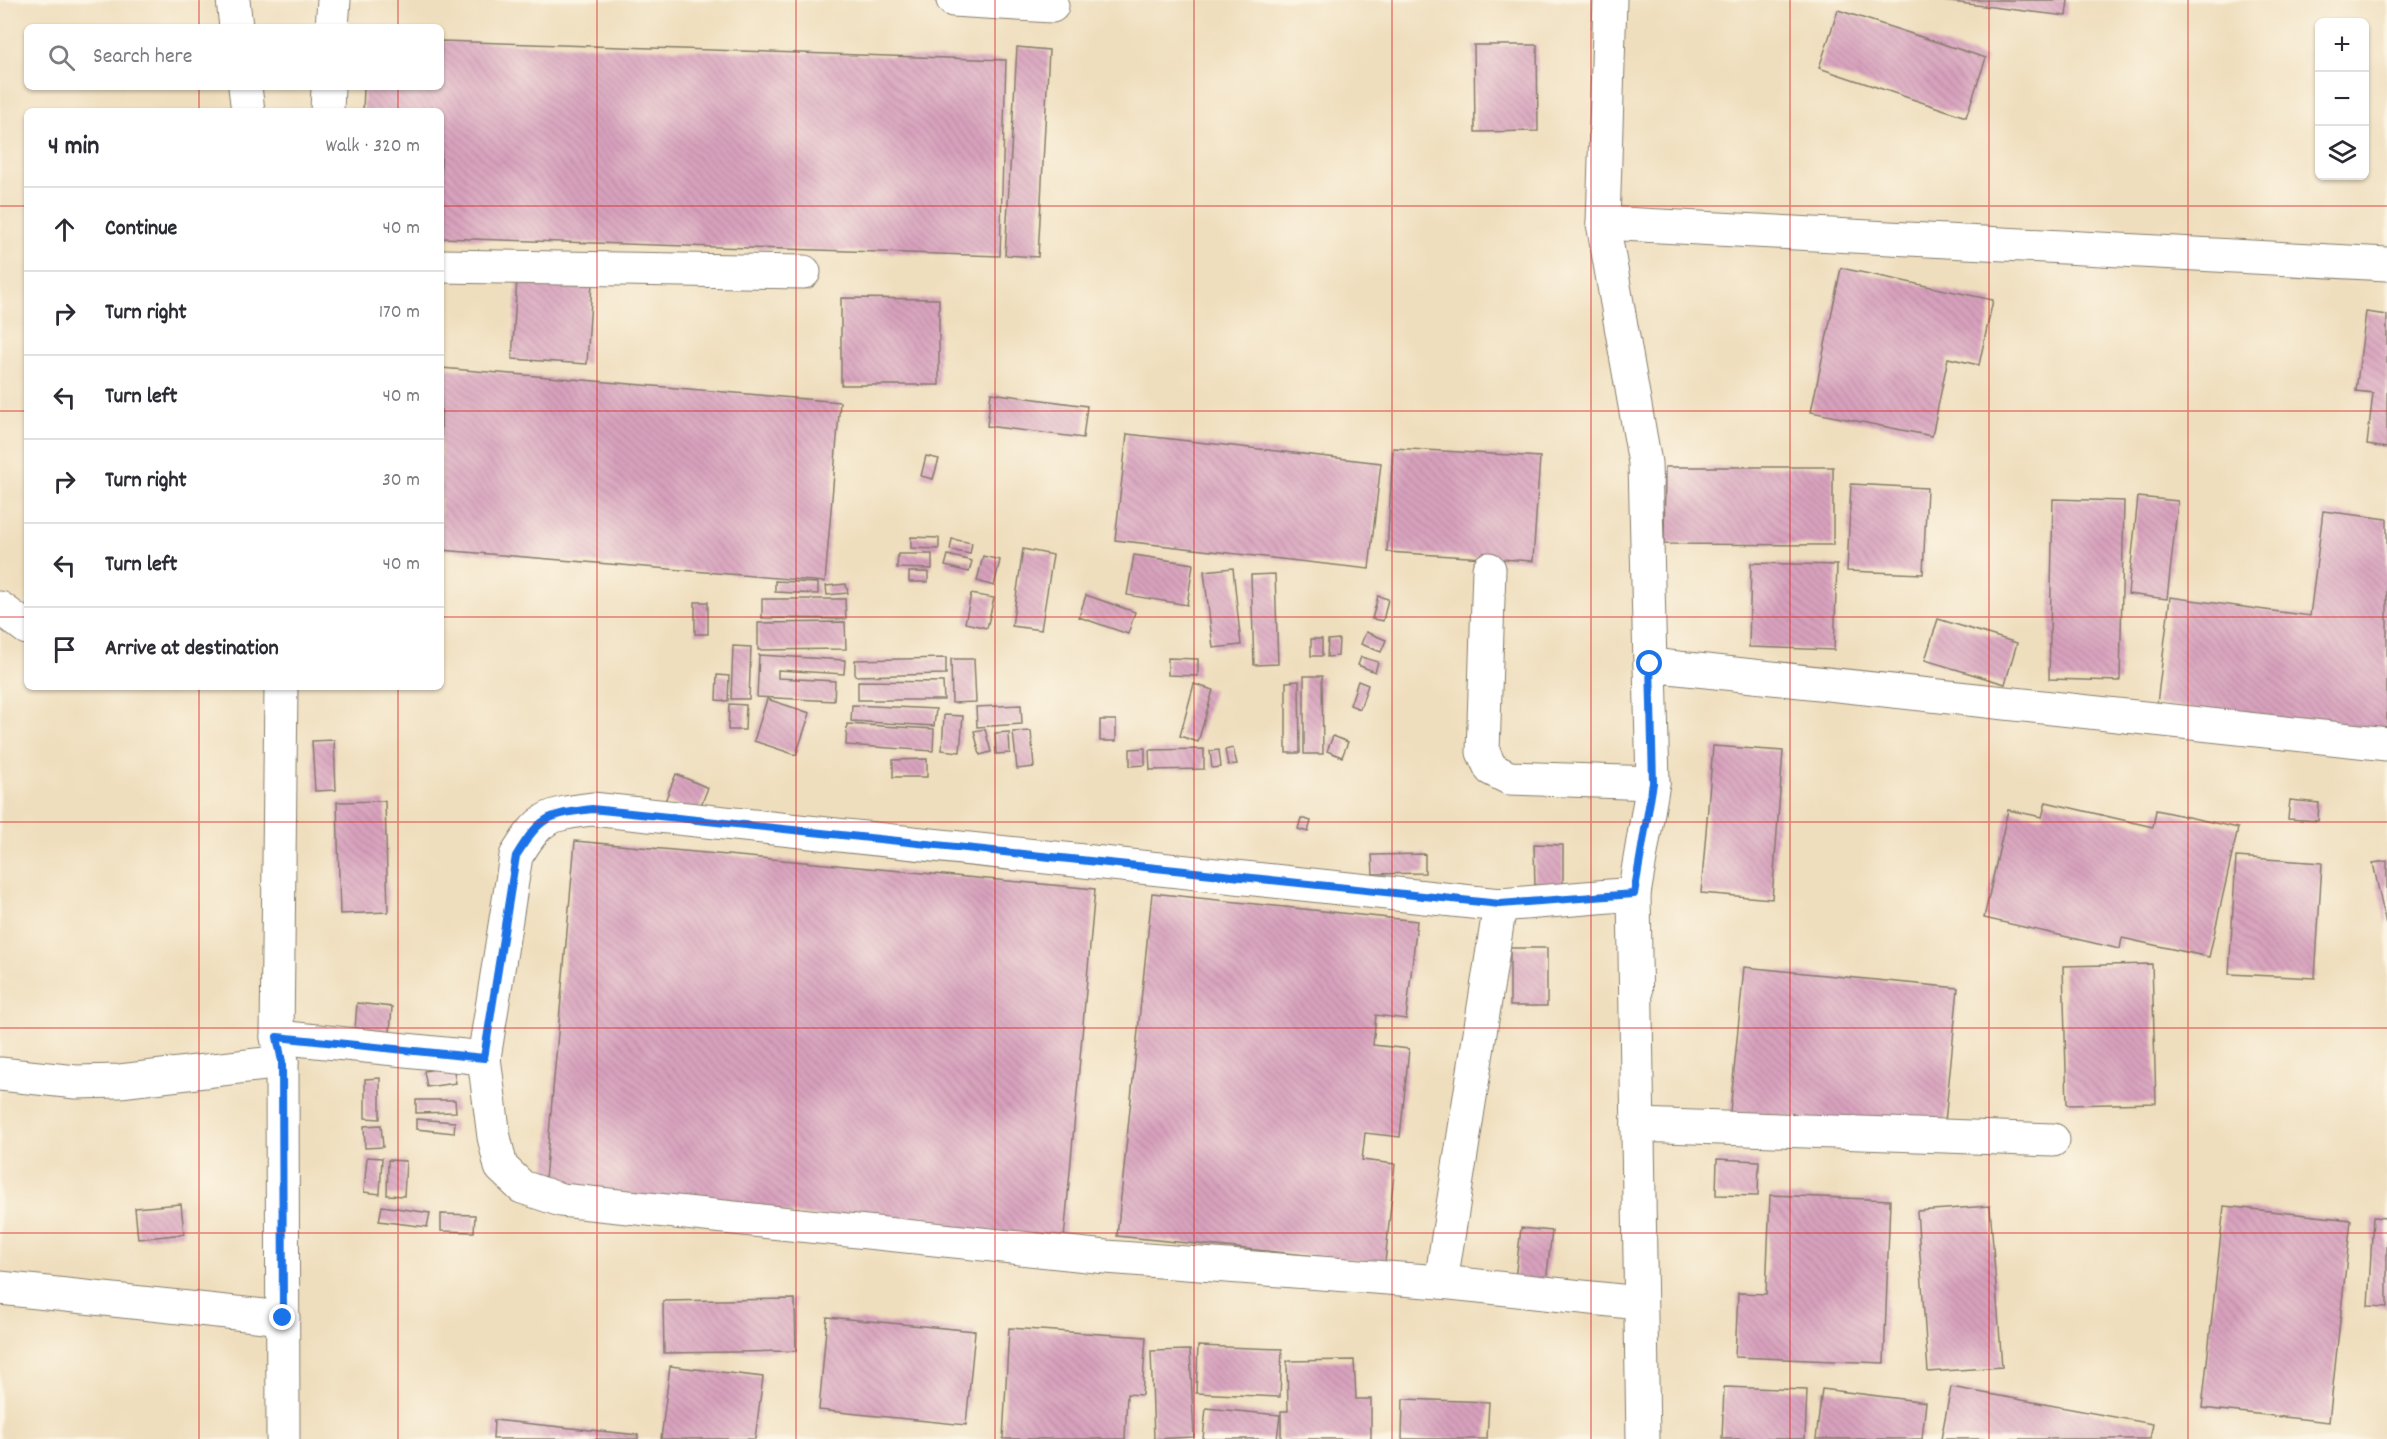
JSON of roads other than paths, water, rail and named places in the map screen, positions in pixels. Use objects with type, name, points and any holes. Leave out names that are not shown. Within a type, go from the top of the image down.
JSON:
[{"type":"street","points":[[232,0],[236,24]]},
{"type":"street","points":[[333,24],[334,0]]},
{"type":"street","points":[[953,0],[1052,6]]},
{"type":"street","points":[[1610,0],[1602,223],[1645,462],[1653,783],[1634,894],[1643,1439]]},
{"type":"street","points":[[244,90],[248,108]]},
{"type":"street","points":[[327,108],[328,90]]},
{"type":"street","points":[[1602,223],[2387,264]]},
{"type":"street","points":[[444,266],[804,272]]},
{"type":"street","points":[[1489,569],[1483,752],[1491,769],[1509,778],[1653,783]]},
{"type":"street","points":[[0,608],[24,626]]},
{"type":"street","points":[[1650,664],[2387,744]]},
{"type":"street","points":[[281,690],[280,1049],[283,1439]]},
{"type":"street","points":[[1634,894],[1500,904],[592,809],[556,814],[533,830],[516,856],[484,1058],[494,1137],[501,1167],[522,1187],[561,1200],[1106,1257],[1441,1282],[1639,1303]]},
{"type":"street","points":[[1441,1282],[1500,904]]},
{"type":"street","points":[[0,1074],[76,1082],[120,1081],[280,1049],[484,1058]]},
{"type":"street","points":[[1638,1125],[2053,1140]]},
{"type":"street","points":[[0,1288],[283,1318]]}]
